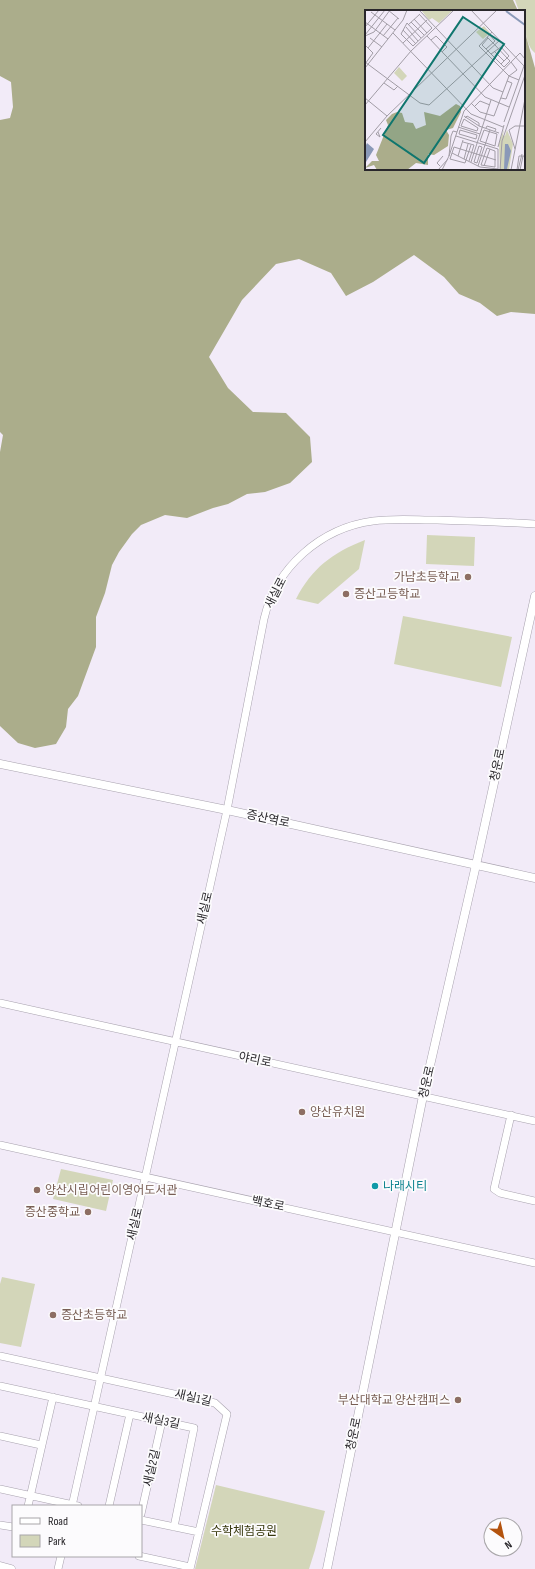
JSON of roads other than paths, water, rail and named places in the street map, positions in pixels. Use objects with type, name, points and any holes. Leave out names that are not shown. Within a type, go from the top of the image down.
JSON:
[{"type":"street","name":"새실로","points":[[74,1505],[94,1406],[227,810],[266,612],[273,593],[282,578],[304,552],[321,539],[345,527],[374,521],[466,520],[535,524]]},
{"type":"street","name":"청운로","points":[[327,1569],[423,1096],[476,865],[535,596]]},
{"type":"street","name":"증산역로","points":[[0,764],[227,810],[535,878]]},
{"type":"street","name":"야리로","points":[[0,1003],[535,1121]]},
{"type":"street","points":[[510,1115],[494,1189],[500,1193],[535,1201]]},
{"type":"street","name":"백호로","points":[[0,1145],[535,1263]]},
{"type":"street","name":"새실1길","points":[[0,1356],[215,1403],[227,1414],[190,1568],[142,1557]]},
{"type":"street","name":"새실3길","points":[[0,1386],[194,1428],[174,1527]]},
{"type":"street","points":[[28,1505],[52,1397]]},
{"type":"street","points":[[109,1505],[130,1414]]},
{"type":"street","name":"새실2길","points":[[142,1510],[162,1422]]},
{"type":"street","points":[[0,1436],[41,1445]]},
{"type":"street","points":[[0,1489],[70,1505]]},
{"type":"street","points":[[142,1520],[198,1532]]},
{"type":"street","points":[[0,1525],[12,1527]]},
{"type":"street","points":[[58,1569],[61,1557]]},
{"type":"street","points":[[0,1566],[11,1569]]},
{"type":"place","name":"가남초등학교","points":[[468,577]]},
{"type":"place","name":"증산고등학교","points":[[346,594]]},
{"type":"place","name":"양산유치원","points":[[302,1112]]},
{"type":"place","name":"나래시티","points":[[375,1186]]},
{"type":"place","name":"양산시립어린이영어도서관","points":[[37,1190]]},
{"type":"place","name":"증산중학교","points":[[88,1212]]},
{"type":"place","name":"증산초등학교","points":[[53,1315]]},
{"type":"place","name":"부산대학교 양산캠퍼스","points":[[458,1400]]},
{"type":"park label","name":"수학체험공원","points":[[244,1531]]}]
